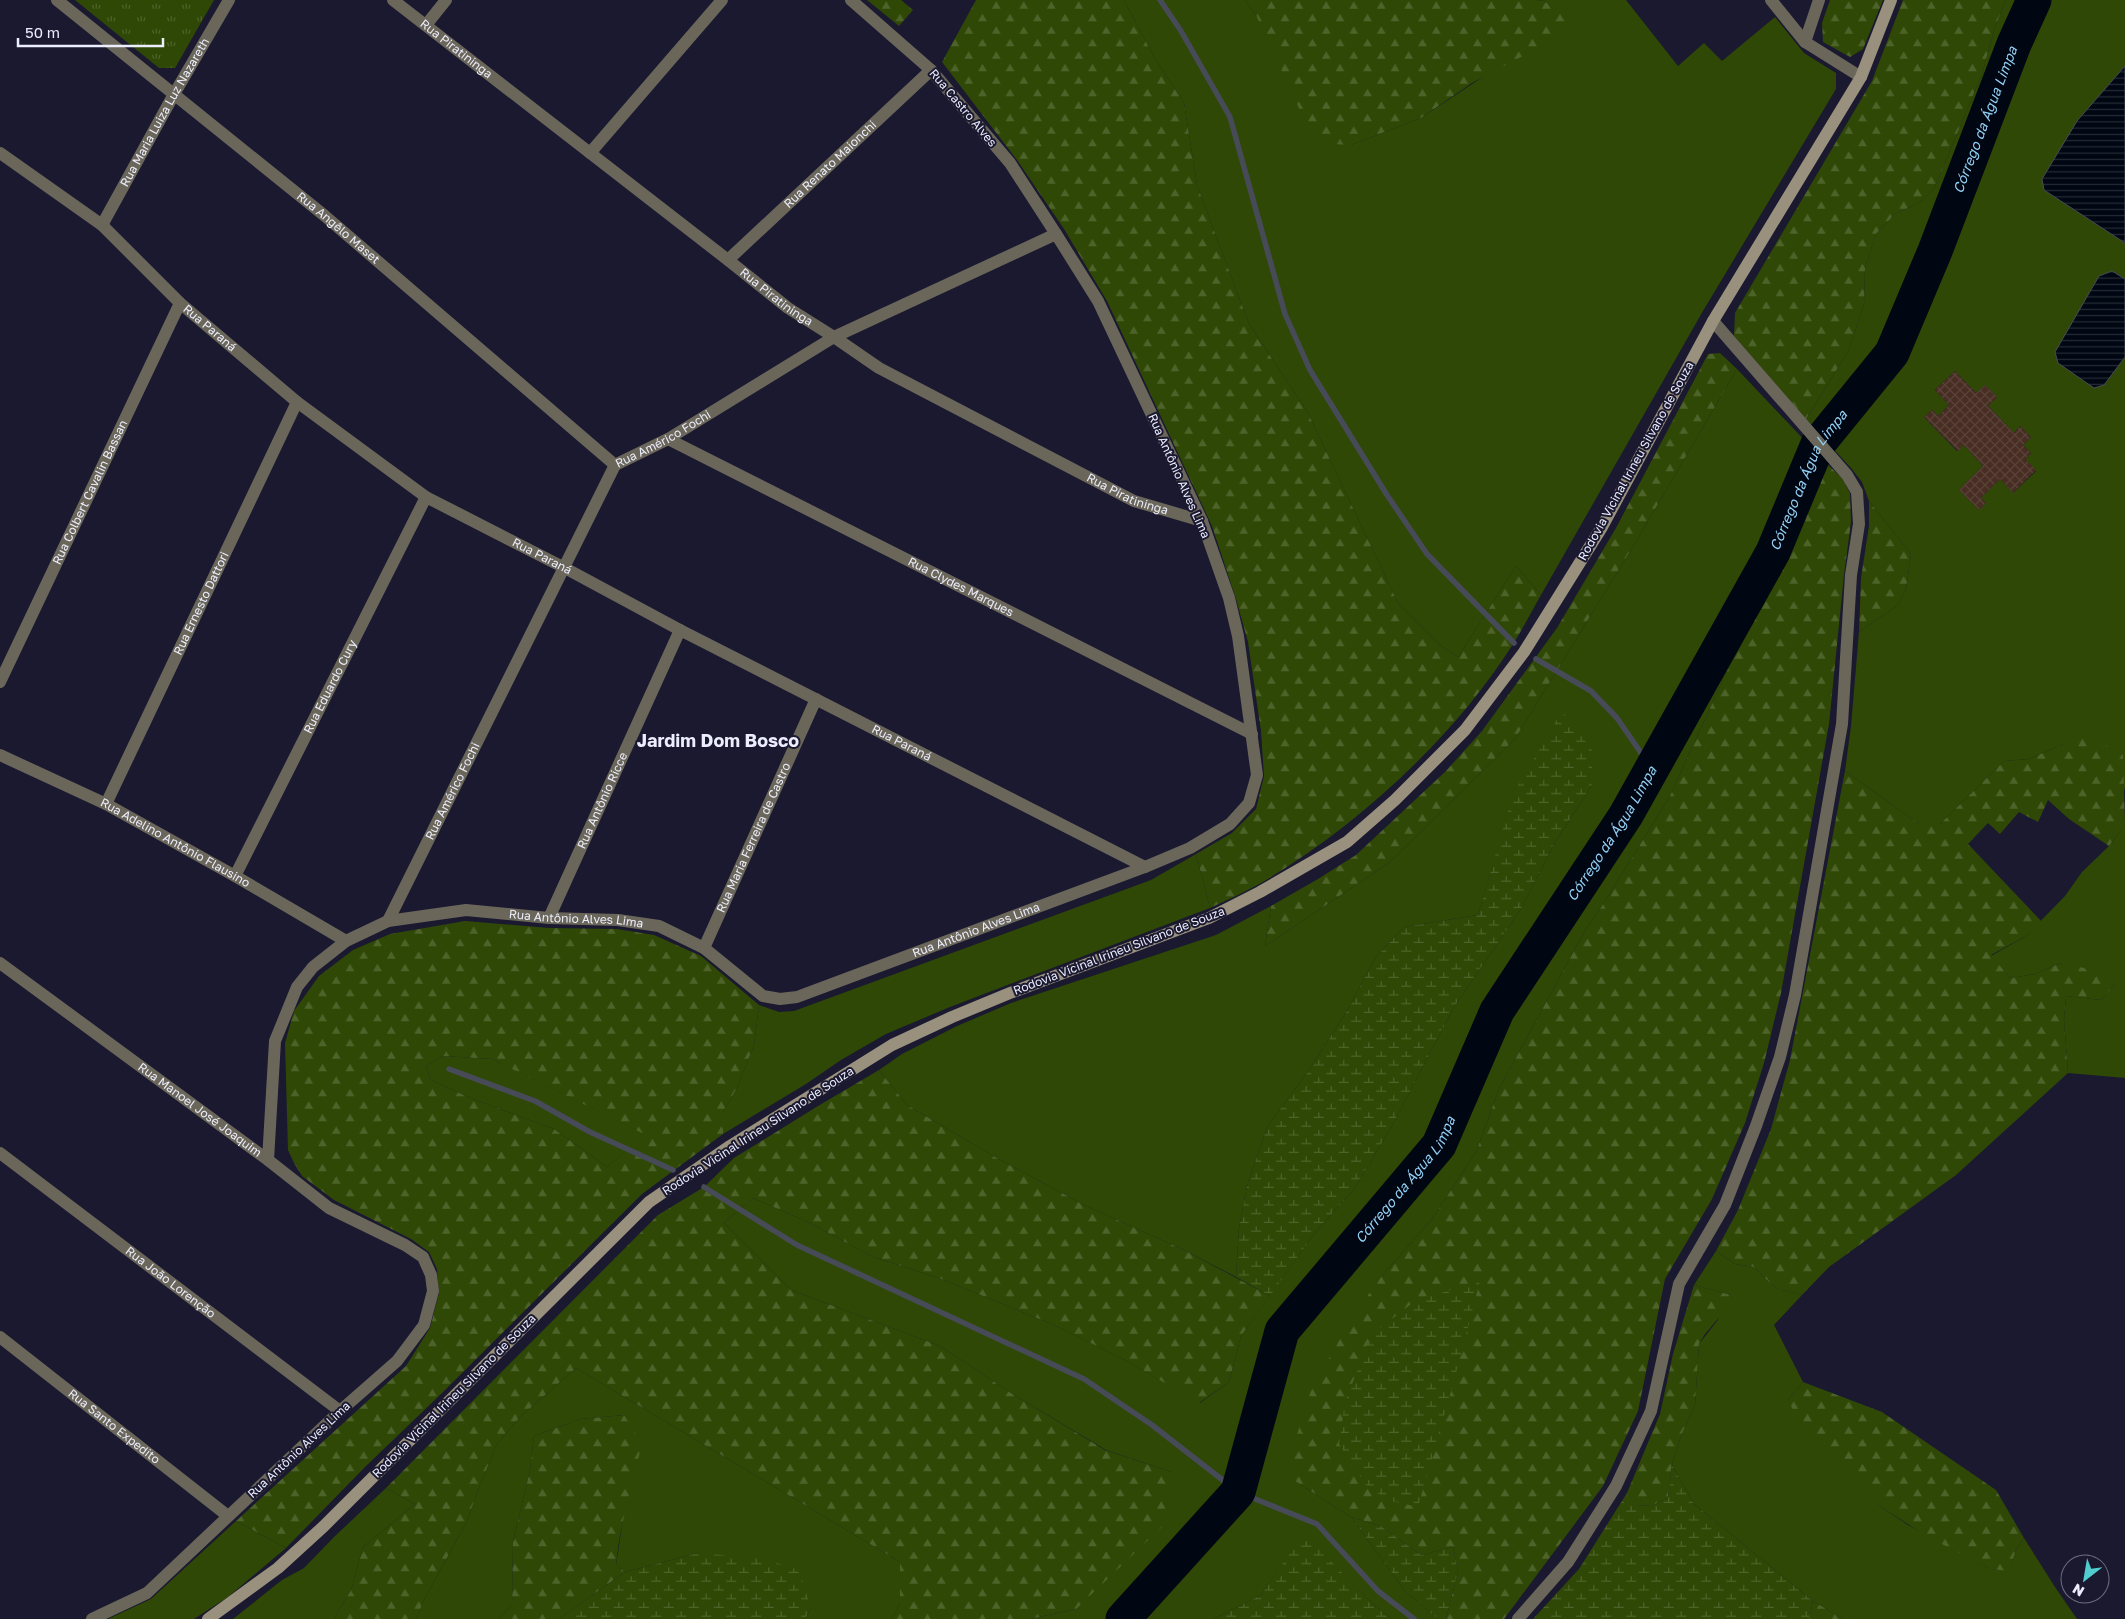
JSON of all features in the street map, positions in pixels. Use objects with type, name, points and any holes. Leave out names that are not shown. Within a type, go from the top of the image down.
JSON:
[{"type":"main road","name":"Rodovia Vicinal Irineu Silvano de Souza","points":[[208,1619],[278,1568],[294,1553],[648,1202],[738,1141],[892,1045],[1010,993],[1209,918],[1260,892],[1347,842],[1395,800],[1465,730],[1524,652],[1602,527],[1713,321],[1861,77],[1891,0]]},
{"type":"street","name":"Rua Angêlo Maset","points":[[57,0],[173,96],[325,216],[615,465]]},
{"type":"street","name":"Rua Maria Luiza Luz Nazareth","points":[[102,225],[173,96],[229,0]]},
{"type":"street","name":"Rua Piratininga","points":[[393,0],[788,308],[879,368],[1134,502],[1202,521]]},
{"type":"street","points":[[426,25],[446,0]]},
{"type":"street","points":[[590,153],[722,0]]},
{"type":"street","name":"Rua Castro Alves","points":[[851,0],[931,70],[1010,163],[1056,234]]},
{"type":"street","points":[[1771,0],[1806,42],[1861,77]]},
{"type":"street","points":[[1806,42],[1819,0]]},
{"type":"street","name":"Rua Renato Maionchi","points":[[728,260],[931,70]]},
{"type":"street","name":"Rua Paraná","points":[[0,153],[102,225],[180,303],[297,402],[426,497],[563,567],[680,630],[1145,867]]},
{"type":"street","name":"Rua Américo Fochi","points":[[388,921],[615,465],[668,439],[834,337],[1056,234]]},
{"type":"street","name":"Rua Antônio Alves Lima","points":[[268,1160],[274,1041],[297,987],[313,967],[346,941],[388,921],[466,910],[549,918],[618,920],[659,926],[704,948],[763,996],[780,999],[797,997],[1145,867],[1190,848],[1230,824],[1250,804],[1257,775],[1238,636],[1229,598],[1202,521],[1098,301],[1056,234]]},
{"type":"street","name":"Rua Colbert Cavalin Bassan","points":[[0,682],[180,303]]},
{"type":"street","points":[[1518,1619],[1568,1562],[1616,1486],[1651,1411],[1679,1284],[1725,1205],[1756,1126],[1780,1058],[1795,995],[1842,724],[1851,575],[1859,524],[1857,492],[1847,475],[1713,321]]},
{"type":"street","name":"Rua Ernesto Dattori","points":[[106,804],[297,402]]},
{"type":"street","name":"Rua Clydes Marques","points":[[668,439],[1252,734]]},
{"type":"street","name":"Rua Eduardo Cury","points":[[235,876],[426,497]]},
{"type":"street","name":"Rua Antônio Ricce","points":[[549,918],[680,630]]},
{"type":"street","name":"Rua Maria Ferreira de Castro","points":[[704,948],[816,698]]},
{"type":"street","name":"Rua Adelino Antônio Flausino","points":[[0,755],[106,804],[346,941]]},
{"type":"street","name":"Rua Manoel José Joaquim","points":[[0,963],[268,1160],[329,1208],[405,1245]]},
{"type":"street","name":"Rua João Lorenção","points":[[0,1153],[340,1411]]},
{"type":"street","name":"Rua Antônio Alves Lima","points":[[92,1619],[147,1593],[340,1411],[396,1361],[424,1325],[433,1292],[431,1275],[423,1257],[405,1245]]},
{"type":"street","name":"Rua Santo Expedito","points":[[0,1337],[228,1516]]},
{"type":"green space","points":[[75,0],[214,0],[175,68],[159,68]]},
{"type":"green space","points":[[867,0],[901,0],[913,10],[899,26]]},
{"type":"green space","points":[[976,0],[1124,0],[1154,57],[1184,103],[1197,185],[1249,324],[1308,413],[1398,603],[1441,646],[1458,657],[1516,566],[1541,595],[1515,641],[1491,677],[1434,745],[1402,777],[1333,835],[1297,860],[1261,883],[1210,908],[1196,854],[1232,833],[1256,809],[1264,776],[1261,731],[1248,642],[1212,526],[1107,301],[1064,229],[1017,160],[942,62]]},
{"type":"green space","points":[[1124,0],[1245,0],[1351,145],[1421,118],[1570,19],[1544,1],[1537,0],[1626,0],[1678,66],[1704,43],[1722,61],[1775,17],[1804,53],[1836,73],[1836,89],[1703,311],[1541,595],[1516,566],[1458,657],[1441,646],[1398,603],[1308,413],[1249,324],[1197,185],[1184,103],[1154,57]]},
{"type":"green space","points":[[1245,0],[1537,0],[1544,1],[1571,19],[1530,52],[1472,83],[1421,118],[1351,145],[1315,143],[1256,15]]},
{"type":"green space","points":[[1830,0],[1883,0],[1863,49],[1850,57],[1823,42],[1822,23]]},
{"type":"green space","points":[[1903,0],[2006,0],[1995,27],[1982,74],[1934,189],[1919,203],[1895,214],[1876,234],[1865,268],[1864,304],[1849,350],[1806,419],[1734,336],[1735,313],[1872,81]]},
{"type":"green space","points":[[2006,0],[2125,0],[2125,66],[2077,121],[2044,190],[2125,243],[2125,279],[2112,271],[2104,385],[2125,357],[2125,791],[2123,784],[2123,755],[2063,744],[2029,759],[2004,761],[1940,824],[1919,824],[1845,771],[1859,632],[1898,605],[1906,589],[1911,554],[1869,501],[1862,482],[1806,419],[1849,350],[1864,304],[1865,268],[1876,234],[1895,214],[1919,203],[1934,189],[1982,74],[1995,27]],"holes":[[[1955,371],[1976,393],[1985,385],[1997,397],[1988,406],[2014,433],[2020,426],[2031,437],[2023,445],[2031,453],[2025,459],[2036,471],[2013,493],[2000,479],[1981,498],[1986,503],[1979,510],[1959,490],[1983,466],[1964,445],[1957,451],[1924,417],[1932,410],[1938,416],[1949,405],[1935,390]]]},
{"type":"green space","points":[[1720,353],[1737,369],[1637,540],[1515,739],[1390,862],[1265,946],[1271,906],[1356,855],[1446,771],[1482,731],[1557,628],[1616,528],[1708,354]]},
{"type":"green space","points":[[1737,369],[1827,464],[1731,662],[1670,796],[1583,934],[1499,1089],[1476,1152],[1432,1219],[1380,1278],[1295,1481],[1351,1517],[1405,1591],[1438,1619],[1392,1619],[1374,1605],[1303,1534],[1261,1595],[1213,1619],[1030,1619],[1076,1609],[1171,1472],[1106,1450],[1011,1393],[940,1346],[791,1290],[724,1223],[753,1198],[810,1223],[873,1257],[939,1278],[1054,1325],[1127,1361],[1200,1403],[1229,1382],[1241,1336],[1314,1234],[1355,1188],[1392,1126],[1454,1007],[1521,909],[1554,844],[1592,785],[1493,864],[1478,915],[1404,927],[1375,958],[1347,1011],[1307,1073],[1267,1127],[1247,1186],[1239,1228],[1236,1277],[1184,1250],[1086,1206],[995,1157],[907,1105],[879,1070],[902,1054],[957,1026],[1011,1003],[1216,935],[1271,906],[1265,946],[1390,862],[1515,739],[1637,540]]},
{"type":"green space","points":[[1827,464],[1842,478],[1850,493],[1851,522],[1829,724],[1781,993],[1764,1063],[1745,1123],[1712,1199],[1665,1279],[1638,1411],[1603,1486],[1504,1619],[1446,1619],[1458,1571],[1453,1547],[1421,1555],[1381,1526],[1351,1517],[1295,1481],[1291,1454],[1311,1390],[1352,1318],[1380,1278],[1432,1219],[1476,1152],[1499,1089],[1583,934],[1670,796],[1731,662]]},
{"type":"green space","points":[[1869,501],[1911,554],[1906,589],[1898,605],[1859,632],[1861,578],[1869,526]]},
{"type":"green space","points":[[1562,711],[1592,750],[1592,785],[1554,844],[1521,909],[1454,1007],[1392,1126],[1355,1188],[1314,1234],[1270,1296],[1236,1277],[1239,1228],[1247,1186],[1267,1127],[1307,1073],[1347,1011],[1375,958],[1404,927],[1478,915],[1513,794]]},
{"type":"green space","points":[[2091,737],[2123,755],[2125,825],[2109,846],[2069,819],[2048,800],[2038,822],[2019,812],[2000,834],[1988,823],[1968,844],[2041,921],[2026,936],[1991,955],[2010,978],[2036,974],[2060,963],[2084,968],[2115,984],[2102,1000],[2066,996],[2064,1020],[2068,1073],[1956,1175],[1829,1267],[1802,1295],[1778,1289],[1754,1267],[1735,1264],[1716,1251],[1738,1210],[1771,1129],[1790,1060],[1845,771],[1919,824],[1940,824],[2004,761],[2029,759],[2063,744]]},
{"type":"green space","points":[[2125,825],[2125,1078],[2068,1073],[2064,1020],[2066,996],[2102,1000],[2115,984],[2060,963],[2036,974],[2010,978],[1991,956],[2026,936],[2065,896],[2082,872],[2109,846]]},
{"type":"green space","points":[[1196,854],[1210,908],[950,1007],[886,1034],[723,1134],[723,1112],[737,1088],[754,1045],[759,1005],[779,1012],[794,1011],[1151,880]]},
{"type":"green space","points":[[465,921],[549,928],[617,929],[654,935],[701,956],[759,1005],[754,1045],[737,1088],[723,1112],[723,1134],[642,1194],[365,1467],[286,1548],[236,1521],[406,1366],[430,1328],[439,1293],[437,1269],[429,1252],[411,1239],[334,1200],[302,1176],[288,1150],[285,1043],[294,1011],[319,976],[353,950],[390,934]],"holes":[[[443,1056],[492,1059],[644,1134],[607,1167],[554,1129],[468,1097],[431,1080],[426,1066]]]},
{"type":"green space","points":[[443,1056],[492,1059],[645,1134],[607,1167],[554,1129],[468,1097],[431,1080],[426,1066]]},
{"type":"green space","points":[[879,1070],[907,1105],[995,1157],[1086,1206],[1184,1250],[1270,1296],[1241,1336],[1229,1382],[1199,1403],[1127,1361],[1054,1325],[939,1278],[873,1257],[810,1223],[753,1198],[724,1223],[791,1290],[940,1346],[1011,1393],[1105,1450],[1171,1472],[1163,1526],[1076,1609],[1030,1619],[892,1619],[900,1603],[900,1562],[576,1368],[520,1417],[497,1444],[467,1521],[424,1600],[416,1619],[334,1619],[351,1590],[363,1547],[415,1504],[386,1488],[658,1215],[704,1187],[734,1158]]},
{"type":"green space","points":[[1716,1251],[1735,1264],[1754,1267],[1778,1289],[1802,1295],[1774,1325],[1803,1382],[1788,1400],[1881,1507],[1908,1525],[1991,1569],[2009,1570],[2016,1550],[2024,1538],[2060,1594],[2060,1604],[2067,1604],[2077,1619],[1843,1619],[1813,1601],[1694,1504],[1672,1465],[1681,1436],[1695,1405],[1699,1344],[1717,1321],[1731,1295],[1694,1285]]},
{"type":"green space","points":[[1480,1281],[1418,1507],[1387,1500],[1366,1485],[1339,1444],[1345,1402],[1371,1335],[1415,1301]]},
{"type":"green space","points":[[1694,1285],[1731,1295],[1727,1308],[1699,1344],[1695,1405],[1681,1436],[1672,1465],[1668,1497],[1652,1506],[1635,1505],[1627,1493],[1660,1414],[1673,1354]]},
{"type":"green space","points":[[576,1368],[900,1562],[900,1603],[892,1619],[805,1619],[811,1608],[698,1553],[625,1572],[616,1565],[624,1513],[624,1415],[581,1419],[534,1436],[530,1470],[513,1542],[512,1605],[498,1619],[416,1619],[424,1600],[467,1521],[497,1444],[520,1417]]},
{"type":"green space","points":[[1803,1382],[1882,1412],[1996,1490],[2024,1538],[2016,1550],[2009,1571],[1991,1569],[1928,1537],[1881,1507],[1858,1482],[1805,1434],[1788,1400]]},
{"type":"green space","points":[[624,1415],[642,1444],[620,1534],[616,1565],[625,1572],[559,1619],[498,1619],[512,1605],[513,1542],[530,1470],[534,1436],[581,1419]]},
{"type":"green space","points":[[1672,1465],[1694,1504],[1813,1601],[1809,1619],[1533,1619],[1579,1569],[1627,1493],[1636,1505],[1652,1506],[1668,1497]]},
{"type":"green space","points":[[386,1488],[415,1504],[363,1547],[351,1590],[334,1619],[233,1619],[282,1580],[304,1568]]},
{"type":"green space","points":[[1351,1517],[1381,1526],[1421,1555],[1453,1547],[1458,1571],[1446,1619],[1438,1619],[1405,1591]]},
{"type":"green space","points":[[236,1521],[286,1548],[228,1597],[194,1619],[108,1619],[151,1599]]},
{"type":"green space","points":[[1303,1533],[1374,1605],[1392,1619],[1213,1619],[1261,1595]]},
{"type":"green space","points":[[698,1553],[761,1558],[799,1570],[811,1608],[805,1619],[559,1619],[625,1572]]},
{"type":"green space","points":[[1813,1601],[1843,1619],[1809,1619]]},
{"type":"shaded area","points":[[2125,66],[2125,243],[2044,190],[2042,179],[2077,121]]},
{"type":"shaded area","points":[[2112,271],[2125,279],[2125,357],[2104,385],[2094,388],[2058,363],[2055,352],[2099,276]]},
{"type":"building","points":[[1955,371],[1976,393],[1985,385],[1997,397],[1988,406],[2014,433],[2020,426],[2031,437],[2023,445],[2031,453],[2025,459],[2036,470],[2013,493],[2000,479],[1981,498],[1986,503],[1979,510],[1959,490],[1983,466],[1964,445],[1958,451],[1924,417],[1932,410],[1938,416],[1949,405],[1935,390]]},
{"type":"waterway","points":[[1160,0],[1181,31],[1230,117],[1285,314],[1310,370],[1387,495],[1427,554],[1514,643]]},
{"type":"waterway","name":"Córrego da Água Limpa","points":[[1123,1619],[1238,1492],[1282,1331],[1439,1145],[1497,1011],[1626,815],[1773,552],[1818,444],[1892,353],[1935,251],[2014,44],[2034,0]]},
{"type":"waterway","points":[[1536,659],[1591,691],[1617,718],[1652,769]]},
{"type":"waterway","points":[[449,1069],[535,1101],[590,1132],[673,1170]]},
{"type":"waterway","points":[[704,1187],[797,1245],[1084,1379],[1152,1425],[1238,1492],[1317,1524],[1378,1591],[1414,1619]]},
{"type":"district","name":"Jardim Dom Bosco","points":[[718,741]]}]
